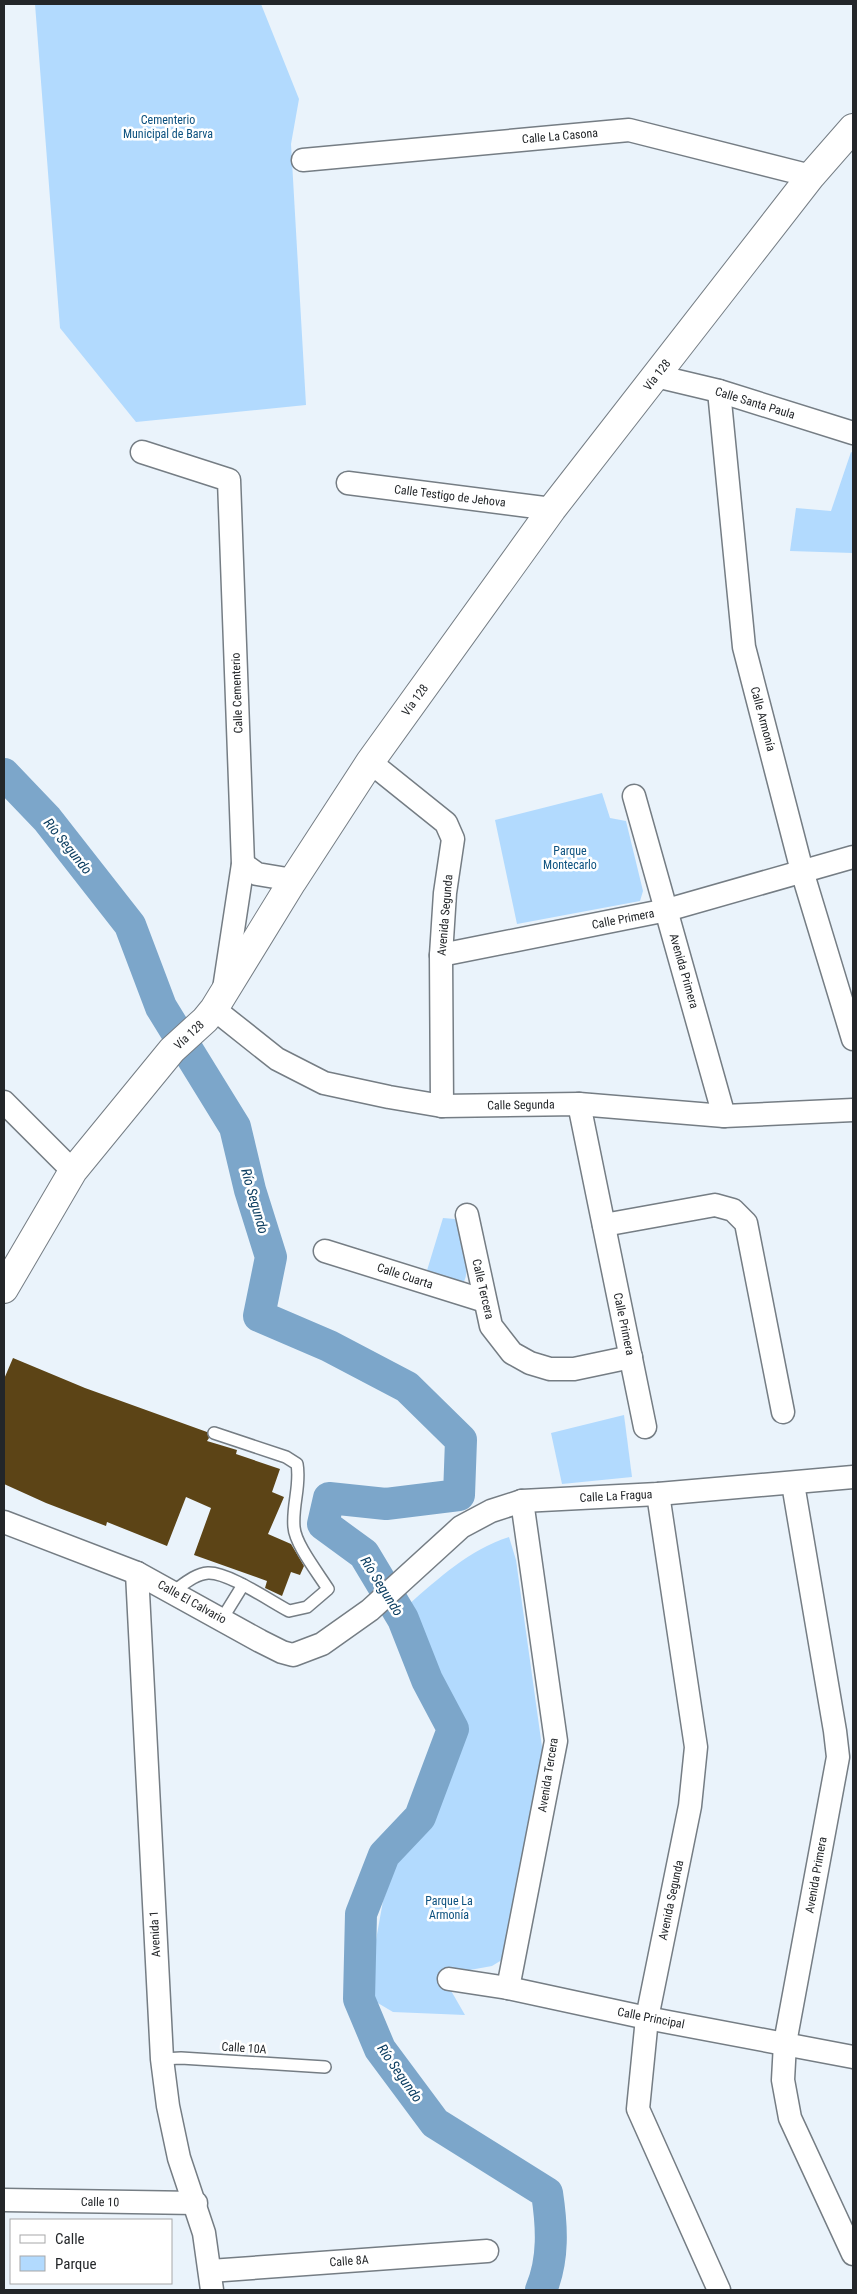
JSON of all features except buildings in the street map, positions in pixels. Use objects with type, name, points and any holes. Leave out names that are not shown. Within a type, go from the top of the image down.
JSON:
[{"type":"main road","name":"Vía 128","points":[[4,1289],[73,1171],[172,1050],[214,1009],[292,882],[370,762],[552,509],[811,176],[853,128]]},
{"type":"street","name":"Calle La Casona","points":[[303,160],[629,130],[811,176]]},
{"type":"street","name":"Calle Santa Paula","points":[[656,376],[719,391],[853,434]]},
{"type":"street","name":"Calle Armonía","points":[[719,391],[744,647],[802,871],[853,1039]]},
{"type":"street","name":"Calle Cementerio","points":[[142,452],[229,480],[243,864],[214,1009]]},
{"type":"street","name":"Calle Testigo de Jehova","points":[[348,482],[552,509]]},
{"type":"street","name":"Avenida Segunda","points":[[370,762],[446,823],[452,839],[445,893],[441,955],[442,1106]]},
{"type":"street","name":"Avenida Primera","points":[[634,796],[724,1116]]},
{"type":"street","points":[[802,871],[853,857]]},
{"type":"street","points":[[243,864],[256,874],[287,879],[292,882]]},
{"type":"street","name":"Calle Primera","points":[[441,955],[667,910],[802,871]]},
{"type":"street","name":"Calle Segunda","points":[[214,1009],[277,1059],[324,1083],[389,1098],[442,1106],[579,1104],[724,1116],[853,1110]]},
{"type":"street","points":[[4,1102],[73,1171]]},
{"type":"street","name":"Calle Primera","points":[[579,1104],[646,1427]]},
{"type":"street","points":[[604,1225],[715,1205],[733,1210],[746,1223],[783,1412]]},
{"type":"street","name":"Calle Tercera","points":[[467,1215],[491,1326],[501,1342],[512,1353],[530,1363],[550,1369],[574,1370],[631,1357]]},
{"type":"street","name":"Calle Cuarta","points":[[325,1251],[485,1301]]},
{"type":"street","name":"Calle La Fragua","points":[[404,1579],[461,1528],[491,1511],[522,1501],[658,1494],[793,1484],[853,1477]]},
{"type":"street","name":"Avenida Primera","points":[[793,1484],[838,1757],[785,2043],[783,2080],[790,2118],[853,2254]]},
{"type":"street","name":"Avenida Segunda","points":[[658,1494],[696,1747],[690,1806],[647,2018],[638,2110],[719,2290]]},
{"type":"street","name":"Avenida Tercera","points":[[508,1988],[556,1741],[522,1501]]},
{"type":"street","name":"Calle El Calvario","points":[[4,1522],[137,1572],[282,1652],[293,1655],[322,1644],[370,1610],[404,1579]]},
{"type":"street","name":"Avenida 1","points":[[137,1572],[162,2059],[168,2106],[177,2149],[204,2233],[211,2281]]},
{"type":"street","name":"Calle Principal","points":[[449,1979],[508,1988],[647,2018],[853,2056]]},
{"type":"street","name":"Calle 10","points":[[4,2200],[196,2204]]},
{"type":"street","name":"Calle 8A","points":[[211,2281],[487,2251]]},
{"type":"lane","points":[[174,1592],[194,1577],[206,1573],[216,1573],[243,1585],[289,1611],[307,1607],[328,1589],[300,1544],[294,1527],[300,1478],[297,1464],[286,1457],[214,1433]]},
{"type":"lane","points":[[222,1619],[243,1585]]},
{"type":"lane","name":"Calle 10A","points":[[162,2059],[181,2058],[325,2067]]},
{"type":"green space","name":"Cementerio Municipal de Barva","points":[[35,4],[261,4],[299,99],[291,144],[306,405],[136,422],[60,328]]},
{"type":"green space","points":[[851,452],[853,453],[853,553],[790,551],[796,508],[831,511]]},
{"type":"green space","name":"Parque Montecarlo","points":[[602,793],[610,818],[626,821],[643,891],[640,901],[517,924],[495,820]]},
{"type":"green space","points":[[443,1218],[455,1219],[463,1243],[467,1268],[463,1284],[425,1277]]},
{"type":"green space","points":[[624,1415],[632,1477],[562,1484],[551,1433]]},
{"type":"green space","name":"Parque La Armonía","points":[[509,1537],[516,1560],[543,1754],[505,1958],[492,1966],[442,1975],[465,2015],[393,2012],[371,1999],[372,1962],[383,1901],[398,1859],[429,1824],[467,1734],[408,1605],[443,1575],[468,1557]]},
{"type":"waterway","name":"Río Segundo","points":[[4,774],[47,819],[130,925],[161,1007],[235,1127],[250,1190],[271,1257],[259,1316],[329,1346],[407,1387],[461,1440],[459,1495],[386,1504],[329,1498],[323,1524],[364,1554],[403,1619],[427,1680],[453,1729],[420,1817],[384,1855],[361,1914],[359,1999],[380,2049],[435,2123],[547,2193],[551,2242],[548,2266],[541,2290]]}]
